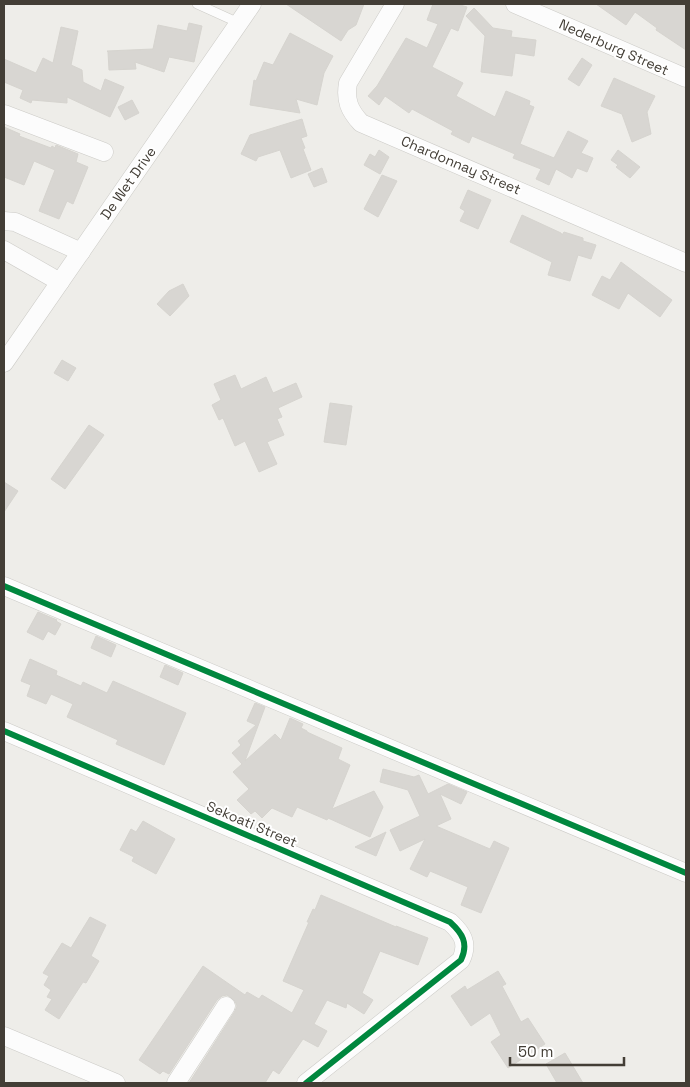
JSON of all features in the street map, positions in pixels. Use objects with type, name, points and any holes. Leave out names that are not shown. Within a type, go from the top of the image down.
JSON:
[{"type":"street","name":"De Wet Drive","points":[[4,363],[252,4]]},
{"type":"street","name":"Chardonnay Street","points":[[395,4],[348,83],[346,95],[348,106],[353,115],[361,122],[686,263]]},
{"type":"street","name":"Nederburg Street","points":[[515,4],[686,78]]},
{"type":"street","points":[[4,114],[104,152]]},
{"type":"street","points":[[4,221],[15,222],[80,252]]},
{"type":"street","points":[[4,250],[60,282]]},
{"type":"street","points":[[4,586],[686,873]]},
{"type":"street","name":"Sekoati Street","points":[[4,731],[450,922],[460,931],[466,942],[462,960],[306,1083]]},
{"type":"street","points":[[176,1083],[226,1006]]},
{"type":"street","points":[[4,1036],[116,1083]]},
{"type":"lane","points":[[197,4],[239,23]]},
{"type":"building","points":[[286,4],[364,4],[356,25],[348,30],[341,41]]},
{"type":"building","points":[[433,4],[457,4],[467,7],[458,31],[451,28],[432,67],[463,83],[456,96],[495,117],[506,91],[530,101],[529,105],[534,107],[520,144],[554,158],[568,131],[588,141],[581,153],[593,158],[587,172],[577,168],[572,178],[556,169],[549,185],[536,179],[541,169],[513,158],[515,154],[472,136],[469,143],[451,134],[453,131],[412,109],[409,113],[385,96],[379,105],[368,96],[377,86],[406,38],[427,48],[438,24],[427,20]]},
{"type":"building","points":[[596,4],[686,4],[686,50],[656,30],[657,28],[635,12],[626,25]]},
{"type":"building","points":[[474,8],[493,28],[512,31],[511,37],[536,40],[534,56],[515,53],[512,76],[481,72],[485,36],[466,16]]},
{"type":"building","points":[[189,23],[202,26],[194,62],[169,57],[164,72],[135,62],[136,69],[109,70],[107,51],[153,49],[158,25],[187,31]]},
{"type":"building","points":[[61,27],[78,31],[71,65],[82,70],[83,82],[101,91],[105,79],[124,87],[110,117],[67,97],[67,103],[32,100],[31,103],[20,98],[23,90],[4,82],[4,59],[36,73],[43,58],[53,63]]},
{"type":"building","points":[[290,33],[333,56],[324,73],[317,105],[296,99],[300,113],[250,105],[254,80],[256,81],[264,62],[273,65]]},
{"type":"building","points":[[582,58],[592,65],[579,86],[568,79]]},
{"type":"building","points":[[614,78],[655,96],[647,112],[651,134],[632,142],[622,114],[601,106]]},
{"type":"building","points":[[132,100],[139,113],[125,120],[118,107]]},
{"type":"building","points":[[302,119],[307,136],[301,138],[311,170],[291,178],[280,150],[258,157],[256,161],[241,154],[250,135]]},
{"type":"building","points":[[4,127],[20,134],[19,136],[51,148],[52,146],[55,148],[56,145],[78,154],[76,162],[88,167],[73,204],[67,201],[59,219],[39,211],[55,170],[34,161],[24,185],[4,177]]},
{"type":"building","points":[[379,150],[389,157],[380,174],[364,165],[370,154],[375,157]]},
{"type":"building","points":[[618,150],[640,167],[630,178],[616,167],[618,165],[611,160]]},
{"type":"building","points":[[322,168],[327,182],[314,187],[308,174]]},
{"type":"building","points":[[382,175],[397,181],[378,217],[364,209]]},
{"type":"building","points":[[468,190],[491,200],[478,229],[460,221],[465,211],[460,208]]},
{"type":"building","points":[[522,215],[562,235],[564,232],[583,238],[583,241],[596,245],[591,259],[578,255],[570,281],[548,275],[552,262],[510,242]]},
{"type":"building","points":[[621,262],[672,300],[660,317],[628,293],[619,309],[592,295],[602,276],[610,280]]},
{"type":"building","points":[[183,284],[189,296],[170,316],[157,304],[169,291]]},
{"type":"building","points":[[62,360],[76,368],[68,381],[54,373]]},
{"type":"building","points":[[235,375],[241,389],[266,377],[273,393],[296,383],[302,397],[278,408],[282,417],[277,419],[284,435],[267,442],[277,464],[259,472],[245,441],[235,446],[223,418],[219,420],[212,405],[221,400],[214,384]]},
{"type":"building","points":[[330,403],[352,406],[346,445],[324,442]]},
{"type":"building","points":[[89,425],[104,435],[65,489],[51,479]]},
{"type":"building","points":[[4,482],[18,491],[4,512]]},
{"type":"building","points":[[38,612],[57,620],[61,624],[55,635],[48,631],[43,640],[27,632]]},
{"type":"building","points":[[96,636],[116,645],[111,657],[91,648]]},
{"type":"building","points":[[30,659],[57,671],[56,675],[81,686],[83,682],[107,693],[113,681],[186,713],[164,765],[116,744],[118,740],[67,717],[73,704],[51,694],[46,704],[27,696],[31,685],[21,681]]},
{"type":"building","points":[[165,665],[183,673],[178,685],[160,677]]},
{"type":"building","points":[[255,703],[265,707],[245,761],[275,734],[281,740],[290,718],[303,724],[301,728],[307,732],[342,748],[338,759],[350,765],[332,809],[374,791],[383,807],[370,837],[328,818],[327,820],[297,807],[292,817],[272,808],[262,818],[255,811],[251,814],[237,800],[249,789],[233,772],[242,764],[232,753],[241,745],[238,741],[256,725],[247,721]]},
{"type":"building","points":[[383,769],[414,777],[419,775],[428,794],[448,784],[467,792],[461,804],[440,794],[451,819],[436,826],[490,849],[494,841],[509,848],[481,913],[461,905],[468,887],[430,871],[427,877],[410,869],[425,839],[400,851],[390,830],[420,816],[408,790],[380,782]]},
{"type":"building","points":[[143,821],[175,839],[156,874],[132,861],[134,857],[120,850],[131,829],[136,832]]},
{"type":"building","points":[[386,832],[376,856],[355,847]]},
{"type":"building","points":[[321,895],[396,927],[428,938],[418,965],[380,951],[362,993],[373,1000],[364,1014],[347,1003],[346,1008],[327,1000],[314,1024],[327,1031],[318,1047],[303,1039],[279,1074],[273,1070],[265,1083],[189,1083],[235,1011],[237,1006],[235,1001],[227,995],[217,1000],[169,1074],[163,1071],[160,1074],[139,1060],[203,966],[245,995],[247,992],[259,999],[262,995],[292,1013],[304,990],[283,981],[309,922],[307,922],[313,909],[315,910]]},
{"type":"building","points":[[90,917],[106,925],[91,956],[99,961],[86,983],[83,982],[59,1019],[45,1010],[52,999],[47,997],[51,990],[44,985],[49,976],[43,973],[62,943],[71,948]]},
{"type":"building","points":[[498,971],[506,984],[502,986],[521,1022],[528,1018],[545,1044],[508,1068],[491,1042],[501,1035],[490,1013],[471,1026],[451,996],[465,986],[467,990]]},
{"type":"building","points":[[565,1053],[583,1083],[557,1083],[546,1064]]},
{"type":"cycle path","points":[[4,586],[686,873]]},
{"type":"cycle path","points":[[4,731],[450,922],[458,930],[464,943],[461,960],[306,1083]]}]
